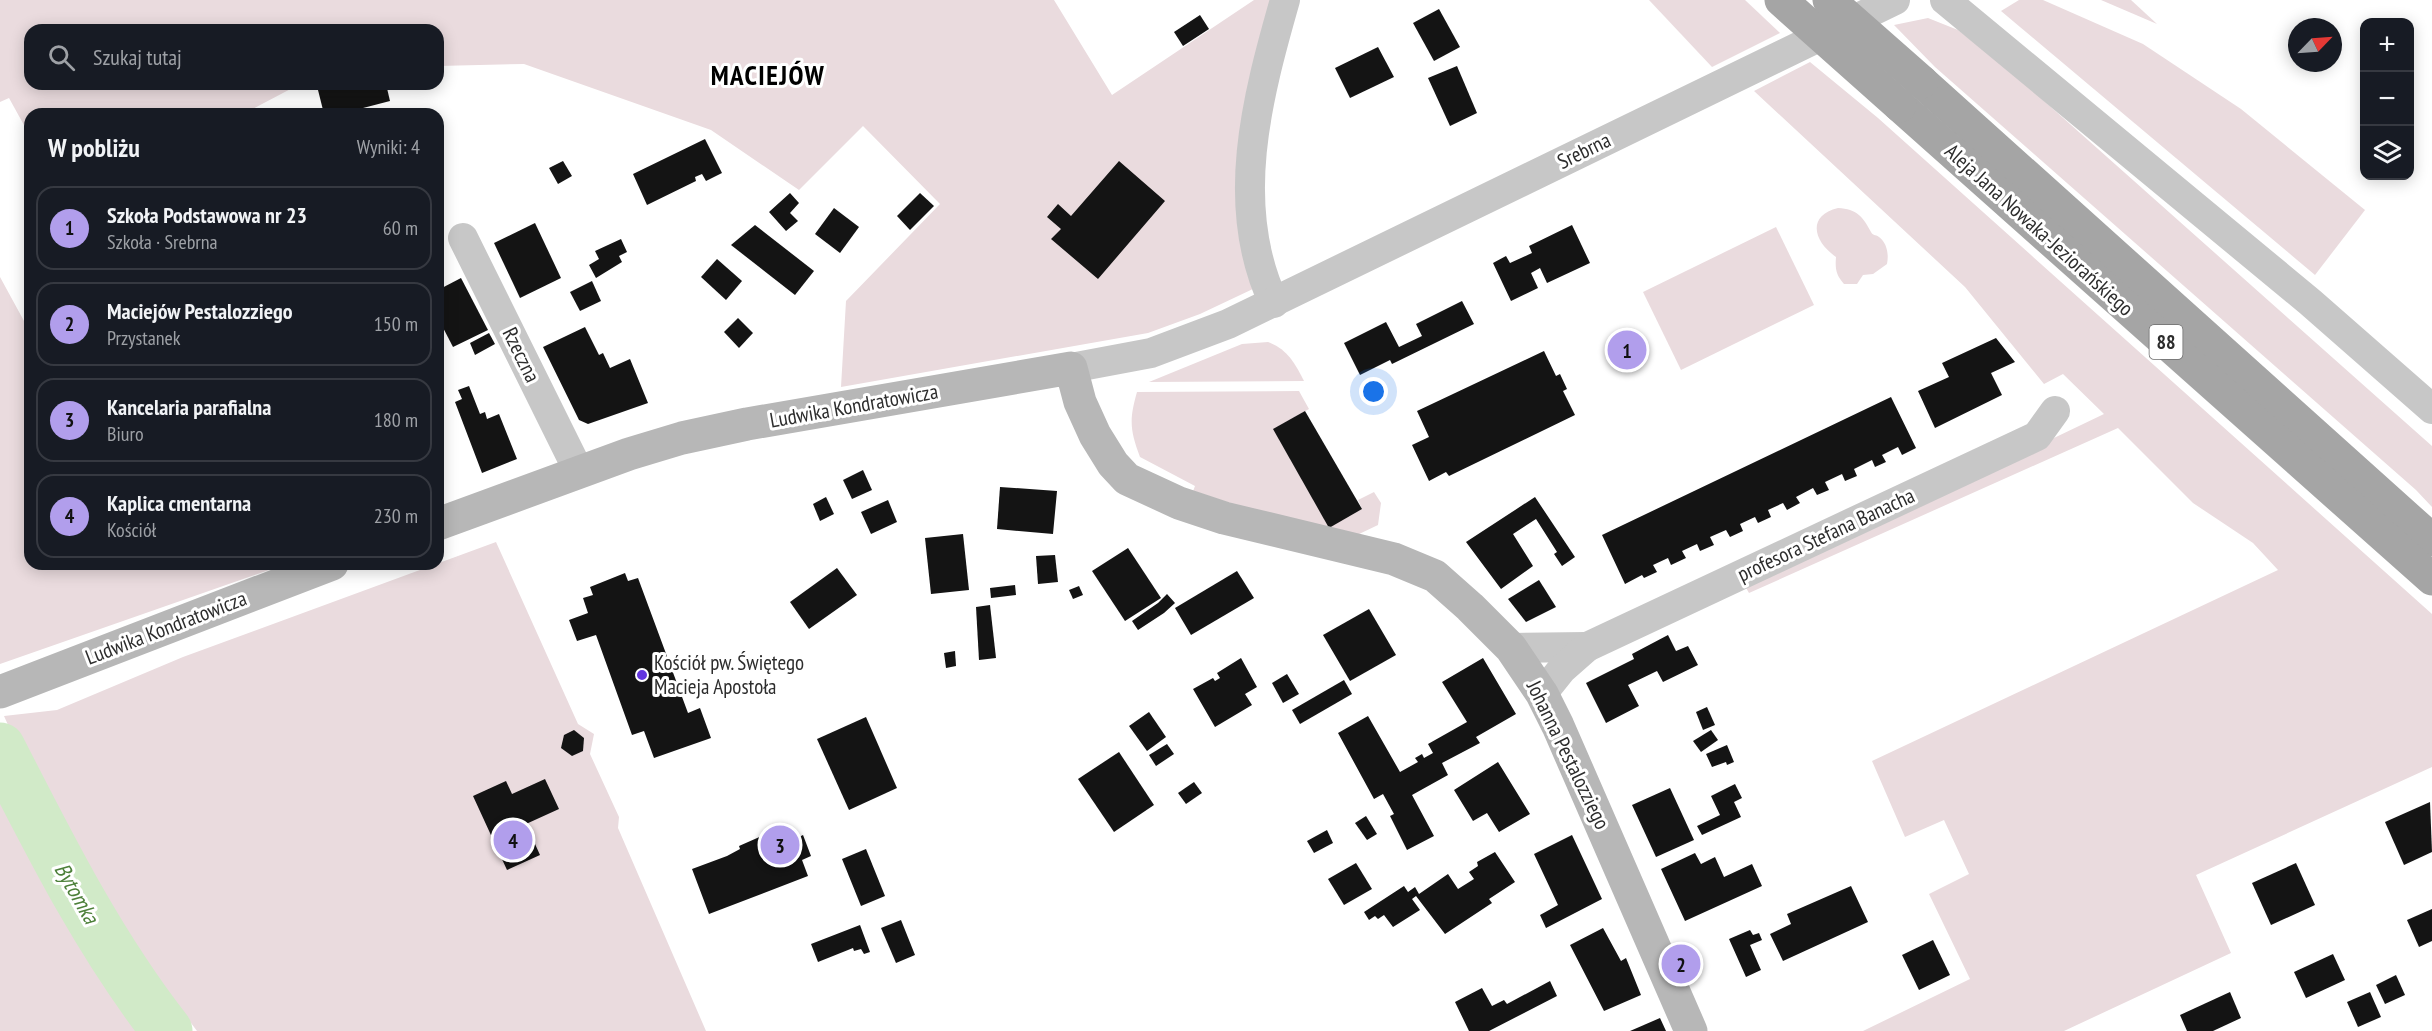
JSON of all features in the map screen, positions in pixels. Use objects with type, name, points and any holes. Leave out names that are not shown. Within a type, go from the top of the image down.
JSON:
[{"type":"main road","name":"Aleja Jana Nowaka-Jeziorańskiego","points":[[1781,0],[2432,579]]},
{"type":"main road","name":"Aleja Jana Nowaka-Jeziorańskiego","points":[[1828,0],[2432,540]]},
{"type":"street","points":[[1274,303],[1263,279],[1256,248],[1250,209],[1249,178],[1262,85],[1285,0]]},
{"type":"street","name":"Srebrna","points":[[1274,303],[1895,0]]},
{"type":"street","points":[[1945,0],[2310,302],[2432,409]]},
{"type":"street","name":"Rzeczna","points":[[463,238],[579,472]]},
{"type":"street","name":"Ludwika Kondratowicza","points":[[444,522],[654,446],[747,424],[1164,350],[1274,303]]},
{"type":"street","name":"Johanna Pestalozziego","points":[[1071,368],[1087,419],[1113,464],[1127,479],[1209,514],[1378,555],[1423,570],[1435,576],[1460,597],[1510,648],[1542,694],[1563,736],[1691,1031]]},
{"type":"street","name":"profesora Stefana Banacha","points":[[1542,694],[1562,669],[1587,646],[2037,436],[2055,411]]},
{"type":"street","name":"Ludwika Kondratowicza","points":[[9,689],[316,570]]},
{"type":"street","name":"profesora Stefana Banacha","points":[[1510,648],[1587,646]]},
{"type":"shaded area","points":[[0,0],[1054,0],[1112,95],[1254,0],[1272,0],[1255,288],[1200,314],[1148,333],[841,387],[846,301],[940,204],[863,126],[799,190],[711,130],[524,64],[444,66],[444,24],[24,24],[24,90],[289,90],[254,108],[24,108],[24,125],[9,98],[0,102]]},
{"type":"shaded area","points":[[1649,0],[1745,0],[1780,33],[1712,67]]},
{"type":"shaded area","points":[[2019,0],[2043,0],[2143,44],[2241,109],[2365,210],[2315,275],[2001,11]]},
{"type":"shaded area","points":[[2101,0],[2131,0],[2157,24]]},
{"type":"shaded area","points":[[1928,18],[1958,30],[2008,69],[2432,446],[2432,507],[2416,490],[1935,67],[1894,25]]},
{"type":"shaded area","points":[[1810,62],[1878,118],[2432,614],[2432,767],[2196,875],[2231,953],[2064,1031],[1863,1031],[1970,979],[1929,894],[1969,874],[1944,820],[1905,837],[1872,761],[2278,570],[2253,543],[2193,503],[2118,428],[1749,593],[1745,586],[2104,414],[2063,374],[2044,384],[1965,287],[1754,91]]},
{"type":"shaded area","points":[[1838,208],[1850,210],[1859,215],[1873,235],[1882,239],[1887,249],[1887,264],[1873,274],[1863,275],[1857,284],[1844,284],[1841,281],[1837,272],[1836,257],[1823,244],[1817,230],[1821,217]]},
{"type":"shaded area","points":[[1776,227],[1814,305],[1681,370],[1643,292]]},
{"type":"shaded area","points":[[0,277],[24,321],[24,570],[269,570],[0,664]]},
{"type":"shaded area","points":[[1268,342],[1290,357],[1304,381],[1149,382],[1242,344]]},
{"type":"shaded area","points":[[1299,391],[1309,409],[1274,429],[1362,509],[1358,500],[1374,492],[1381,503],[1378,525],[1357,535],[1192,494],[1195,486],[1140,457],[1132,425],[1137,392]]},
{"type":"shaded area","points":[[496,542],[578,724],[594,734],[590,754],[619,817],[618,828],[706,1031],[197,1031],[132,944],[55,829],[4,716],[57,710],[183,657],[420,570],[444,570],[444,561]]},
{"type":"shaded area","points":[[0,783],[68,911],[107,972],[149,1031],[0,1031]]},
{"type":"building","points":[[1439,9],[1460,47],[1434,61],[1413,23]]},
{"type":"building","points":[[1200,15],[1209,29],[1183,46],[1174,32]]},
{"type":"building","points":[[1378,47],[1394,77],[1350,98],[1335,68]]},
{"type":"building","points":[[1457,66],[1477,113],[1450,126],[1428,78]]},
{"type":"building","points":[[318,90],[387,90],[390,101],[363,108],[322,108]]},
{"type":"building","points":[[705,139],[722,173],[706,181],[702,174],[695,177],[696,181],[647,205],[633,174]]},
{"type":"building","points":[[563,161],[572,176],[558,184],[549,168]]},
{"type":"building","points":[[1119,161],[1165,201],[1098,279],[1051,239],[1061,229],[1047,217],[1058,204],[1071,216]]},
{"type":"building","points":[[790,193],[799,203],[790,213],[798,221],[786,231],[769,212]]},
{"type":"building","points":[[920,193],[934,206],[910,230],[897,216]]},
{"type":"building","points":[[834,208],[859,227],[840,253],[815,234]]},
{"type":"building","points":[[535,223],[561,278],[520,298],[494,243]]},
{"type":"building","points":[[755,225],[814,271],[795,295],[731,245]]},
{"type":"building","points":[[1572,225],[1590,263],[1547,283],[1540,268],[1531,273],[1538,288],[1511,301],[1493,263],[1506,256],[1510,263],[1532,253],[1529,246]]},
{"type":"building","points":[[621,239],[627,252],[619,256],[622,262],[596,278],[589,265],[599,259],[595,251]]},
{"type":"building","points":[[717,259],[742,281],[726,300],[701,277]]},
{"type":"building","points":[[461,278],[488,330],[453,347],[444,330],[444,287]]},
{"type":"building","points":[[592,281],[601,301],[580,311],[570,292]]},
{"type":"building","points":[[1462,301],[1474,324],[1392,364],[1390,360],[1360,375],[1344,343],[1386,322],[1399,347],[1422,336],[1416,324]]},
{"type":"building","points":[[738,318],[753,333],[739,348],[724,332]]},
{"type":"building","points":[[585,327],[599,355],[603,353],[610,368],[630,359],[648,403],[588,424],[579,420],[543,347]]},
{"type":"building","points":[[489,333],[495,344],[475,355],[470,343]]},
{"type":"building","points":[[1996,338],[2015,362],[1991,373],[2002,395],[1935,428],[1918,391],[1949,377],[1942,363]]},
{"type":"building","points":[[1544,351],[1556,376],[1560,374],[1567,389],[1563,391],[1575,415],[1449,476],[1446,472],[1429,481],[1412,445],[1429,437],[1417,411]]},
{"type":"building","points":[[469,386],[480,414],[485,412],[487,419],[499,414],[517,459],[482,473],[455,402],[462,399],[458,390]]},
{"type":"building","points":[[1891,397],[1916,448],[1902,455],[1898,447],[1882,455],[1886,462],[1875,467],[1872,460],[1854,469],[1857,476],[1845,481],[1842,474],[1825,482],[1829,490],[1817,495],[1813,488],[1796,497],[1800,503],[1787,510],[1783,503],[1768,510],[1771,517],[1758,523],[1755,517],[1740,524],[1743,531],[1730,537],[1726,530],[1710,537],[1714,545],[1700,551],[1697,544],[1682,551],[1686,558],[1671,565],[1668,558],[1653,565],[1657,572],[1644,578],[1642,575],[1625,584],[1602,535]]},
{"type":"building","points":[[1305,411],[1362,509],[1329,528],[1273,429]]},
{"type":"building","points":[[863,470],[872,490],[852,499],[843,480]]},
{"type":"building","points":[[1000,487],[1057,491],[1053,534],[997,529]]},
{"type":"building","points":[[826,497],[834,514],[820,521],[813,504]]},
{"type":"building","points":[[1535,497],[1575,557],[1562,566],[1554,554],[1557,552],[1536,519],[1513,534],[1533,566],[1501,589],[1466,542]]},
{"type":"building","points":[[888,500],[897,522],[871,534],[861,512]]},
{"type":"building","points":[[963,534],[969,590],[931,594],[925,538]]},
{"type":"building","points":[[1128,548],[1161,598],[1125,621],[1092,571]]},
{"type":"building","points":[[1055,555],[1058,582],[1038,584],[1036,556]]},
{"type":"building","points":[[837,568],[857,595],[809,629],[790,602]]},
{"type":"building","points":[[1237,571],[1254,598],[1191,635],[1175,608]]},
{"type":"building","name":"Kościół pw. Świętego Macieja Apostoła","points":[[625,573],[628,581],[638,578],[688,713],[700,708],[711,738],[654,758],[644,731],[632,735],[596,635],[577,641],[569,620],[588,613],[583,598],[593,595],[590,587]]},
{"type":"building","points":[[1539,580],[1556,607],[1526,622],[1508,599]]},
{"type":"building","points":[[1015,585],[1016,595],[991,598],[990,588]]},
{"type":"building","points":[[1079,586],[1083,595],[1073,599],[1069,590]]},
{"type":"building","points":[[1167,594],[1175,603],[1138,630],[1132,621]]},
{"type":"building","points":[[990,605],[996,658],[979,660],[976,607]]},
{"type":"building","points":[[1369,609],[1396,655],[1350,681],[1323,635]]},
{"type":"building","points":[[1668,635],[1676,651],[1688,646],[1698,665],[1663,682],[1657,671],[1628,685],[1639,706],[1606,723],[1586,683],[1634,659],[1632,654]]},
{"type":"building","points":[[955,651],[956,666],[946,668],[944,653]]},
{"type":"building","points":[[1241,658],[1257,687],[1245,694],[1252,705],[1215,727],[1193,689],[1213,678],[1215,681],[1220,678],[1217,673]]},
{"type":"building","points":[[1483,658],[1516,714],[1476,737],[1480,743],[1442,763],[1448,775],[1412,795],[1434,836],[1407,850],[1390,816],[1394,814],[1383,794],[1374,799],[1338,733],[1368,716],[1400,772],[1418,762],[1415,758],[1422,754],[1424,758],[1433,753],[1428,744],[1467,722],[1442,682]]},
{"type":"building","points":[[1287,674],[1299,694],[1283,703],[1272,683]]},
{"type":"building","points":[[1344,680],[1352,694],[1300,724],[1292,710]]},
{"type":"building","points":[[1707,707],[1715,725],[1703,730],[1696,712]]},
{"type":"building","points":[[1149,712],[1166,737],[1147,751],[1129,726]]},
{"type":"building","points":[[866,717],[897,788],[849,810],[817,739]]},
{"type":"building","points":[[574,730],[584,738],[583,751],[572,756],[561,748],[564,735]]},
{"type":"building","points":[[1711,730],[1718,740],[1701,752],[1693,741]]},
{"type":"building","points":[[1167,744],[1174,754],[1156,766],[1149,755]]},
{"type":"building","points":[[1727,745],[1734,762],[1712,767],[1706,754]]},
{"type":"building","points":[[1119,752],[1154,805],[1114,832],[1078,779]]},
{"type":"building","points":[[1498,762],[1530,814],[1499,832],[1487,813],[1473,821],[1454,790]]},
{"type":"building","points":[[545,779],[559,809],[526,824],[540,855],[507,870],[473,796],[506,781],[512,794]]},
{"type":"building","points":[[1194,782],[1202,793],[1186,804],[1178,793]]},
{"type":"building","points":[[1735,784],[1742,798],[1734,802],[1741,817],[1702,835],[1697,826],[1720,815],[1711,796]]},
{"type":"building","points":[[1670,788],[1694,840],[1656,857],[1632,805]]},
{"type":"building","points":[[2430,802],[2432,852],[2404,865],[2385,822]]},
{"type":"building","points":[[1366,816],[1377,834],[1367,840],[1355,823]]},
{"type":"building","points":[[789,829],[793,840],[803,835],[811,856],[802,860],[808,876],[709,914],[692,869],[727,856],[740,849],[739,846],[773,831],[774,834]]},
{"type":"building","points":[[1327,830],[1333,843],[1314,853],[1307,841]]},
{"type":"building","points":[[1572,835],[1602,899],[1546,928],[1540,915],[1558,905],[1534,854]]},
{"type":"building","points":[[866,849],[885,896],[861,906],[842,859]]},
{"type":"building","points":[[1495,852],[1515,882],[1489,899],[1492,903],[1445,934],[1416,896],[1412,899],[1420,910],[1393,927],[1384,915],[1378,919],[1375,916],[1369,920],[1364,912],[1404,886],[1408,892],[1415,887],[1419,894],[1448,874],[1458,889],[1474,879],[1469,872],[1478,866],[1477,862]]},
{"type":"building","points":[[1695,853],[1701,864],[1715,857],[1724,877],[1752,864],[1762,886],[1685,921],[1661,869]]},
{"type":"building","points":[[1356,863],[1372,889],[1344,905],[1328,879]]},
{"type":"building","points":[[2296,863],[2315,905],[2271,925],[2252,883]]},
{"type":"building","points":[[1851,886],[1868,922],[1783,961],[1770,934],[1791,924],[1787,914]]},
{"type":"building","points":[[2432,909],[2432,941],[2419,947],[2407,920]]},
{"type":"building","points":[[901,920],[915,955],[896,963],[881,928]]},
{"type":"building","points":[[860,925],[870,952],[864,954],[861,949],[854,951],[853,948],[818,962],[811,944]]},
{"type":"building","points":[[1603,928],[1621,961],[1626,958],[1641,995],[1604,1011],[1570,945]]},
{"type":"building","points":[[1750,930],[1753,935],[1759,933],[1762,940],[1750,945],[1761,970],[1746,977],[1729,939]]},
{"type":"building","points":[[1933,940],[1950,975],[1919,990],[1902,955]]},
{"type":"building","points":[[2333,954],[2345,980],[2306,998],[2294,972]]},
{"type":"building","points":[[2396,975],[2405,995],[2385,1004],[2376,985]]},
{"type":"building","points":[[1550,981],[1557,996],[1489,1031],[1469,1031],[1455,1002],[1482,988],[1492,1006],[1504,1000],[1507,1004]]},
{"type":"building","points":[[2230,992],[2241,1018],[2213,1031],[2187,1031],[2180,1015]]},
{"type":"building","points":[[2370,992],[2381,1017],[2358,1027],[2347,1002]]},
{"type":"building","points":[[1660,1018],[1666,1031],[1630,1031]]},
{"type":"waterway","name":"Bytomka","points":[[0,748],[97,929],[142,998],[167,1031]]},
{"type":"place","name":"Szkoła Podstawowa nr 23","points":[[1627,350]]},
{"type":"place","name":"Kościół pw. Świętego Macieja Apostoła","points":[[642,675]]},
{"type":"place","name":"Kaplica cmentarna","points":[[513,840]]},
{"type":"place","name":"Kancelaria parafialna","points":[[780,845]]},
{"type":"place","name":"Maciejów Pestalozziego","points":[[1681,964]]},
{"type":"district","name":"MACIEJÓW","points":[[768,76]]}]
